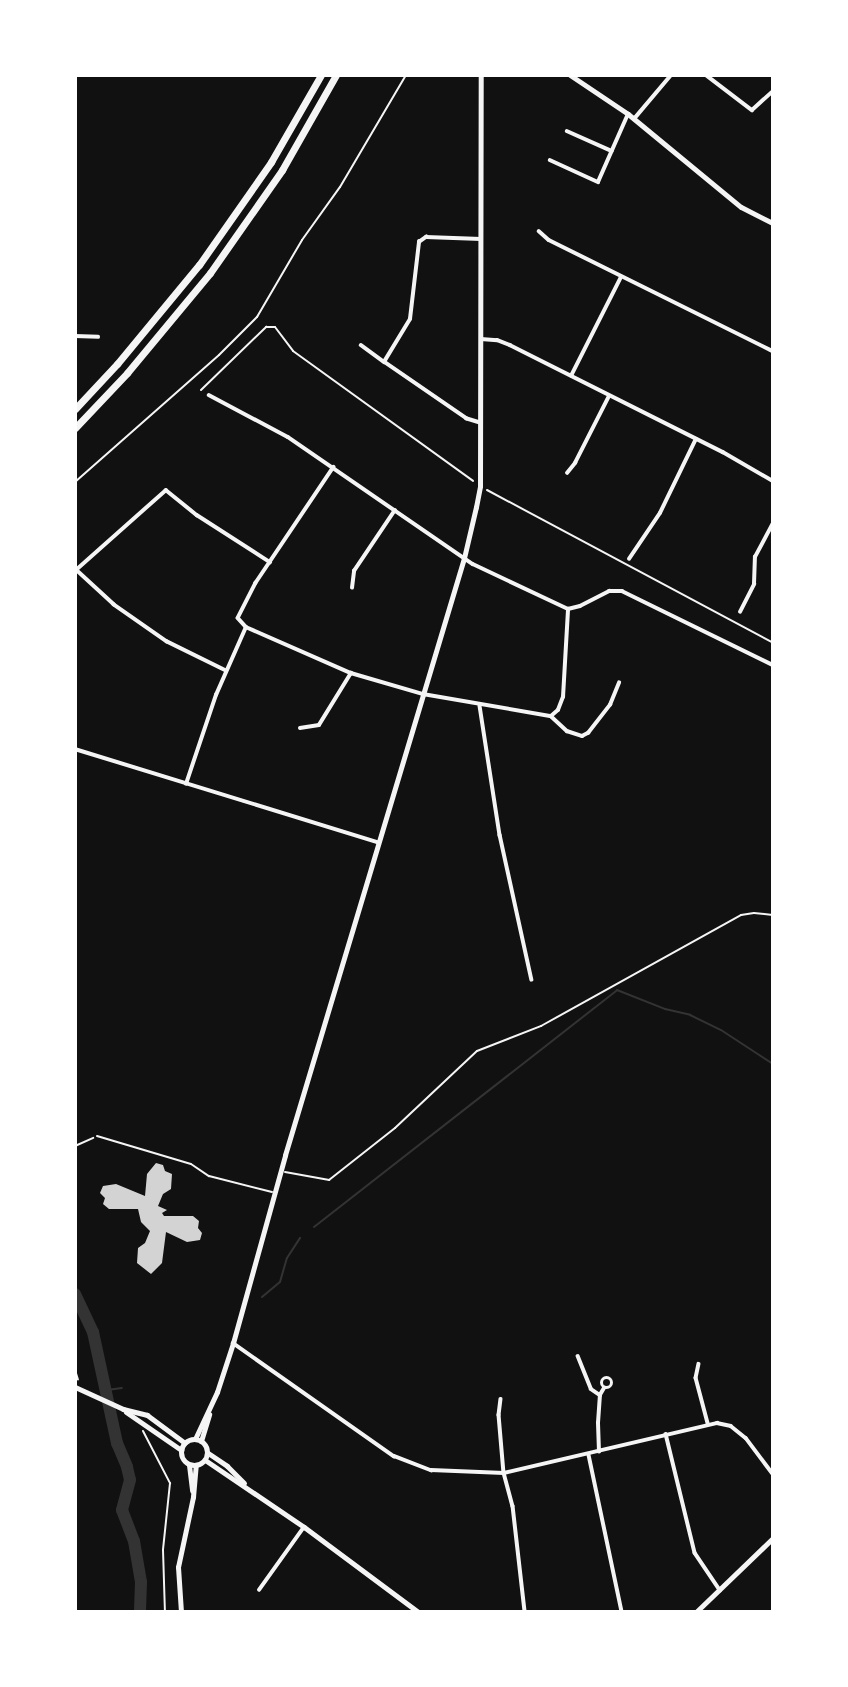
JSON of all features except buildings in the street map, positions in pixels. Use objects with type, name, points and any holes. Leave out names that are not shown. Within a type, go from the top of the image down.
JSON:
[{"type":"highway","points":[[75,409],[117,365],[199,265],[271,162],[321,75]]},
{"type":"highway","points":[[75,428],[127,373],[210,273],[282,170],[336,75]]},
{"type":"street","points":[[198,1440],[233,1343],[281,1171],[464,558],[480,486],[481,75]]},
{"type":"street","points":[[570,75],[628,114],[728,197],[773,223]]},
{"type":"street","points":[[634,119],[671,75]]},
{"type":"street","points":[[706,75],[752,110],[773,91]]},
{"type":"street","points":[[550,160],[598,182],[628,114]]},
{"type":"street","points":[[567,131],[612,151]]},
{"type":"street","points":[[539,231],[549,240],[621,277],[773,351]]},
{"type":"street","points":[[384,362],[410,319],[419,242],[426,237],[482,239]]},
{"type":"street","points":[[571,376],[621,277]]},
{"type":"street","points":[[75,336],[98,337]]},
{"type":"street","points":[[481,339],[497,340],[696,439],[773,481]]},
{"type":"street","points":[[360,345],[467,419],[480,423]]},
{"type":"street","points":[[209,395],[288,437],[464,558],[568,609],[609,592],[622,591],[773,665]]},
{"type":"street","points":[[567,473],[575,463],[609,396]]},
{"type":"street","points":[[629,559],[660,513],[696,439]]},
{"type":"street","points":[[334,467],[270,562],[237,618],[246,627],[351,673],[423,694],[480,706],[551,716],[567,731],[582,736],[588,733],[610,705],[619,682]]},
{"type":"street","points":[[226,671],[167,642],[114,605],[76,570],[166,490],[197,516],[270,562]]},
{"type":"street","points":[[352,588],[354,571],[395,510]]},
{"type":"street","points":[[740,612],[754,584],[755,557],[773,523]]},
{"type":"street","points":[[551,716],[558,710],[563,697],[568,609]]},
{"type":"street","points":[[186,784],[226,671],[246,627]]},
{"type":"street","points":[[300,728],[319,725],[351,673]]},
{"type":"street","points":[[480,706],[498,824],[532,980]]},
{"type":"street","points":[[75,749],[378,843]]},
{"type":"street","points":[[233,1343],[410,1464],[450,1474],[504,1474],[589,1455],[708,1423],[731,1426],[746,1438],[773,1474]]},
{"type":"street","points":[[578,1356],[591,1390],[600,1395]]},
{"type":"street","points":[[699,1364],[696,1378],[708,1423]]},
{"type":"street","points":[[77,1388],[123,1409],[181,1450]]},
{"type":"street","points":[[599,1452],[600,1395],[604,1388]]},
{"type":"street","points":[[501,1399],[499,1416],[504,1474],[513,1506],[525,1612]]},
{"type":"street","points":[[123,1409],[146,1415],[185,1443]]},
{"type":"street","points":[[666,1434],[695,1553],[720,1590]]},
{"type":"street","points":[[181,1612],[178,1567],[193,1497],[192,1465],[182,1457],[181,1450],[185,1443],[198,1440]]},
{"type":"street","points":[[198,1440],[207,1456],[418,1612]]},
{"type":"street","points":[[589,1455],[622,1612]]},
{"type":"street","points":[[192,1465],[207,1456]]},
{"type":"street","points":[[259,1590],[304,1527]]},
{"type":"street","points":[[695,1612],[705,1609],[720,1590],[773,1538]]},
{"type":"lane","points":[[97,1136],[191,1164],[209,1177],[275,1193]]},
{"type":"path","points":[[75,482],[219,355],[257,317],[302,240],[340,187],[406,75]]},
{"type":"path","points":[[281,1171],[314,1180],[328,1180],[395,1128],[477,1051],[541,1026],[741,915],[773,915]]},
{"type":"path","points":[[75,1146],[97,1136]]},
{"type":"path","points":[[75,1370],[77,1388]]},
{"type":"path","points":[[144,1423],[143,1431],[170,1483],[163,1550],[166,1612]]},
{"type":"waterway","points":[[314,1227],[617,990],[665,1009],[690,1015],[721,1030],[773,1064]]},
{"type":"waterway","points":[[262,1297],[280,1282],[287,1258],[300,1238]]},
{"type":"waterway","points":[[75,1294],[93,1332],[117,1443],[130,1480],[122,1510],[134,1541],[141,1582],[140,1612]]},
{"type":"waterway","points":[[107,1390],[122,1388]]}]
